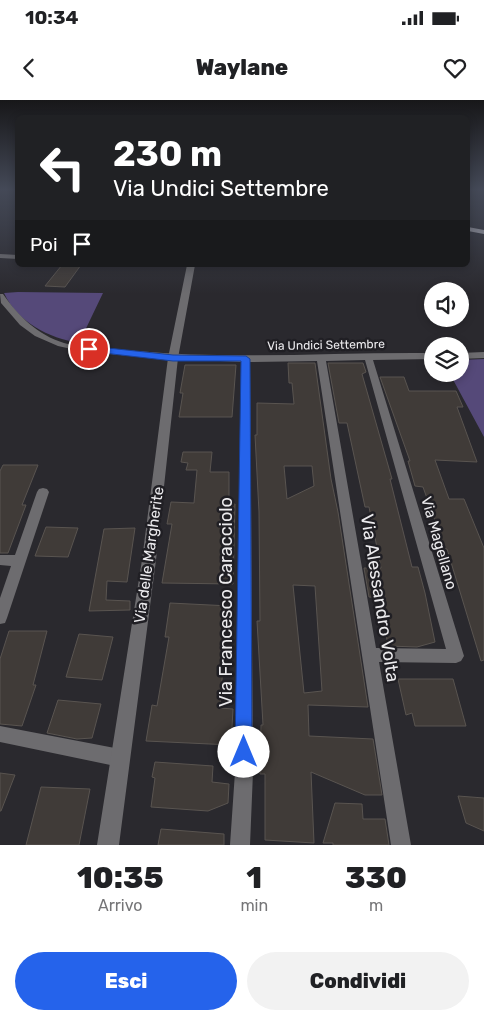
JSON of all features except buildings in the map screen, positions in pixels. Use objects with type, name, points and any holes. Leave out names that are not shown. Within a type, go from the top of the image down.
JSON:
[{"type":"highway","points":[[470,225],[484,228]]},
{"type":"highway","points":[[470,229],[484,232]]},
{"type":"street","points":[[0,256],[15,257]]},
{"type":"street","name":"Via delle Margherite","points":[[108,845],[149,560],[173,358],[191,267]]},
{"type":"street","name":"Via Undici Settembre","points":[[0,296],[6,307],[28,328],[55,343],[89,349],[173,358],[246,359],[424,356]]},
{"type":"street","points":[[469,356],[484,356]]},
{"type":"street","name":"Via Magellano","points":[[368,357],[456,656],[370,655]]},
{"type":"street","name":"Via Alessandro Volta","points":[[321,358],[402,845]]},
{"type":"street","name":"Via Francesco Caracciolo","points":[[240,845],[244,762],[246,359]]},
{"type":"street","points":[[0,618],[43,492]]},
{"type":"street","points":[[0,560],[20,561]]},
{"type":"street","points":[[0,734],[120,758]]},
{"type":"shaded area","points":[[4,293],[103,293],[79,343],[46,333],[26,320],[17,312]]},
{"type":"shaded area","points":[[484,359],[484,437],[454,382],[469,382],[469,360]]},
{"type":"route","points":[[89,349],[173,358],[246,359],[244,752]]}]
